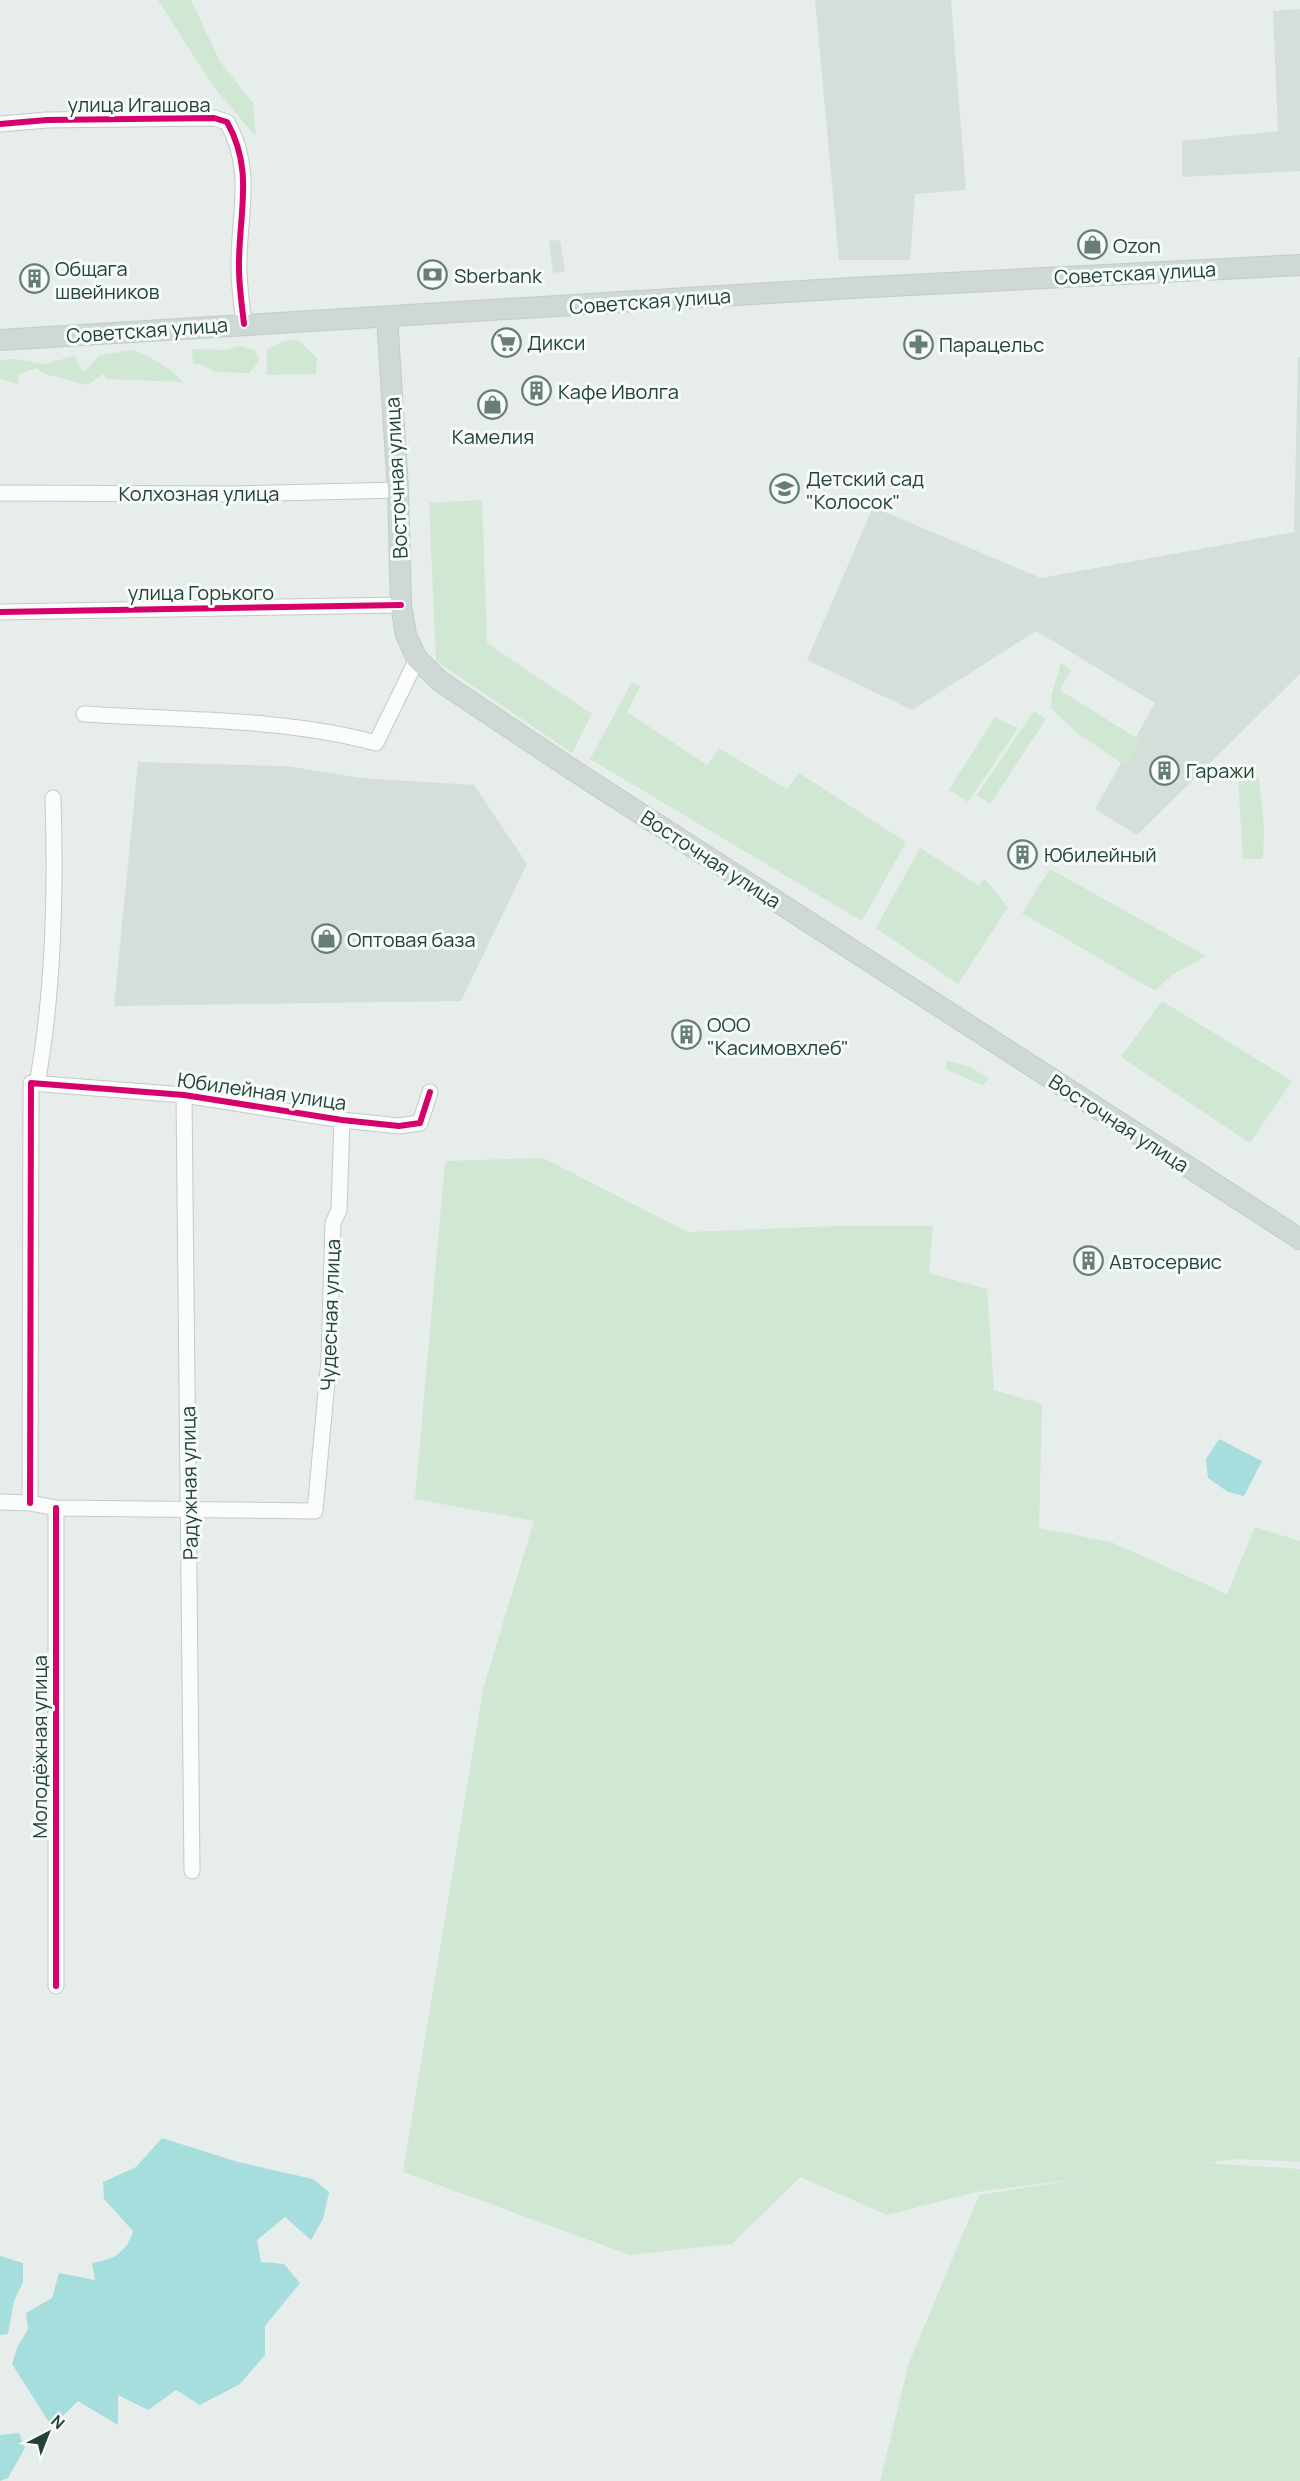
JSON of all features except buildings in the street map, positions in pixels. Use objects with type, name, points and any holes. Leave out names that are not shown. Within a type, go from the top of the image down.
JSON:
[{"type":"main road","name":"Советская улица","points":[[0,340],[885,286],[1300,265]]},
{"type":"main road","name":"Восточная улица","points":[[387,317],[398,490],[401,605],[405,635],[417,659],[441,682],[573,770],[1300,1239]]},
{"type":"street","name":"улица Игашова","points":[[0,124],[47,120],[214,117],[226,122],[234,135],[244,170],[239,268],[244,324]]},
{"type":"street","name":"Колхозная улица","points":[[0,493],[234,494],[398,490]]},
{"type":"street","name":"улица Горького","points":[[0,612],[401,605]]},
{"type":"street","points":[[84,714],[278,725],[338,733],[376,743],[417,659]]},
{"type":"street","points":[[30,1503],[34,1083],[47,1029],[54,861],[53,798]]},
{"type":"street","name":"Юбилейная улица","points":[[34,1083],[184,1095],[342,1120],[399,1126],[420,1123],[430,1092]]},
{"type":"street","name":"Радужная улица","points":[[184,1095],[192,1871]]},
{"type":"street","name":"Чудесная улица","points":[[189,1511],[315,1511],[329,1360],[333,1223],[339,1210],[342,1120]]},
{"type":"street","points":[[0,1502],[30,1503],[56,1508],[189,1511]]},
{"type":"street","name":"Молодёжная улица","points":[[56,1508],[56,1986]]},
{"type":"shaded area","points":[[815,0],[951,0],[966,190],[915,194],[910,260],[839,260]]},
{"type":"shaded area","points":[[1300,9],[1300,171],[1182,177],[1182,141],[1278,131],[1273,11]]},
{"type":"shaded area","points":[[560,240],[565,271],[553,273],[549,241]]},
{"type":"shaded area","points":[[1298,357],[1300,357],[1300,674],[1137,835],[1095,809],[1155,703],[1036,631],[912,710],[807,660],[873,507],[1041,578],[1294,532]]},
{"type":"shaded area","points":[[138,762],[286,766],[361,778],[474,785],[527,864],[461,1001],[114,1006]]},
{"type":"green space","points":[[158,0],[191,0],[220,62],[253,103],[256,137],[213,86]]},
{"type":"green space","points":[[298,340],[317,358],[316,374],[267,375],[267,349],[284,341]]},
{"type":"green space","points":[[239,346],[255,350],[259,361],[249,373],[214,372],[208,367],[193,363],[192,349],[225,350]]},
{"type":"green space","points":[[134,350],[167,367],[183,382],[107,379],[103,374],[87,385],[45,374],[36,368],[19,374],[18,384],[0,379],[0,360],[15,359],[45,364],[74,356],[84,372],[100,355]]},
{"type":"green space","points":[[482,500],[487,643],[592,714],[572,753],[436,661],[429,503]]},
{"type":"green space","points":[[1061,663],[1071,670],[1060,690],[1141,741],[1126,766],[1076,732],[1051,708],[1052,694]]},
{"type":"green space","points":[[632,682],[640,686],[627,712],[707,765],[719,748],[787,789],[799,773],[906,842],[862,921],[590,759]]},
{"type":"green space","points":[[1034,711],[1046,719],[990,804],[977,795]]},
{"type":"green space","points":[[995,717],[1018,728],[968,802],[949,790]]},
{"type":"green space","points":[[1259,777],[1264,826],[1263,859],[1243,859],[1238,778]]},
{"type":"green space","points":[[920,848],[978,885],[985,879],[1008,907],[958,984],[876,928]]},
{"type":"green space","points":[[1050,869],[1206,956],[1172,975],[1155,991],[1022,913]]},
{"type":"green space","points":[[1162,1001],[1292,1081],[1250,1143],[1121,1057]]},
{"type":"green space","points":[[946,1061],[969,1066],[989,1079],[982,1085],[946,1069]]},
{"type":"green space","points":[[543,1158],[688,1232],[834,1226],[933,1226],[929,1273],[987,1289],[994,1390],[1042,1404],[1039,1528],[1111,1542],[1227,1594],[1255,1527],[1300,1541],[1300,2162],[1239,2159],[1208,2163],[1300,2169],[1300,2481],[880,2481],[909,2363],[979,2195],[1086,2178],[976,2192],[887,2215],[800,2177],[732,2244],[630,2255],[403,2172],[483,1689],[534,1521],[415,1499],[445,1161]]},
{"type":"water","points":[[1219,1439],[1262,1461],[1244,1496],[1228,1492],[1208,1478],[1206,1459]]},
{"type":"water","points":[[162,2138],[238,2162],[313,2179],[329,2192],[323,2219],[311,2240],[285,2217],[257,2240],[261,2262],[284,2264],[300,2283],[265,2326],[265,2355],[240,2384],[200,2405],[176,2390],[148,2410],[118,2395],[118,2425],[78,2401],[52,2427],[12,2364],[17,2348],[28,2329],[26,2313],[52,2298],[59,2273],[95,2280],[92,2263],[113,2257],[127,2245],[133,2231],[104,2199],[103,2182],[136,2167]]},
{"type":"water","points":[[0,2256],[23,2263],[23,2282],[14,2301],[8,2334],[0,2335]]},
{"type":"water","points":[[19,2433],[25,2448],[8,2478],[0,2481],[0,2435]]},
{"type":"cycle path","points":[[0,124],[47,120],[214,118],[227,122],[236,140],[243,176],[239,268],[244,324]]},
{"type":"cycle path","points":[[0,612],[401,605]]},
{"type":"cycle path","points":[[30,1503],[31,1083],[184,1095],[342,1120],[399,1126],[420,1123],[430,1092]]},
{"type":"cycle path","points":[[56,1508],[56,1986]]},
{"type":"place","name":"Ozon","points":[[1092,245]]},
{"type":"place","name":"Sberbank","points":[[433,275]]},
{"type":"place","name":"Общага швейников","points":[[34,279]]},
{"type":"place","name":"Дикси","points":[[506,342]]},
{"type":"place","name":"Парацельс","points":[[918,344]]},
{"type":"place","name":"Кафе Иволга","points":[[537,391]]},
{"type":"place","name":"Камелия","points":[[493,405]]},
{"type":"place","name":"Детский сад \"Колосок\"","points":[[785,489]]},
{"type":"place","name":"Гаражи","points":[[1165,770]]},
{"type":"place","name":"Юбилейный","points":[[1023,854]]},
{"type":"place","name":"Оптовая база","points":[[326,939]]},
{"type":"place","name":"ООО \"Касимовхлеб\"","points":[[686,1035]]},
{"type":"place","name":"Автосервис","points":[[1088,1261]]}]
